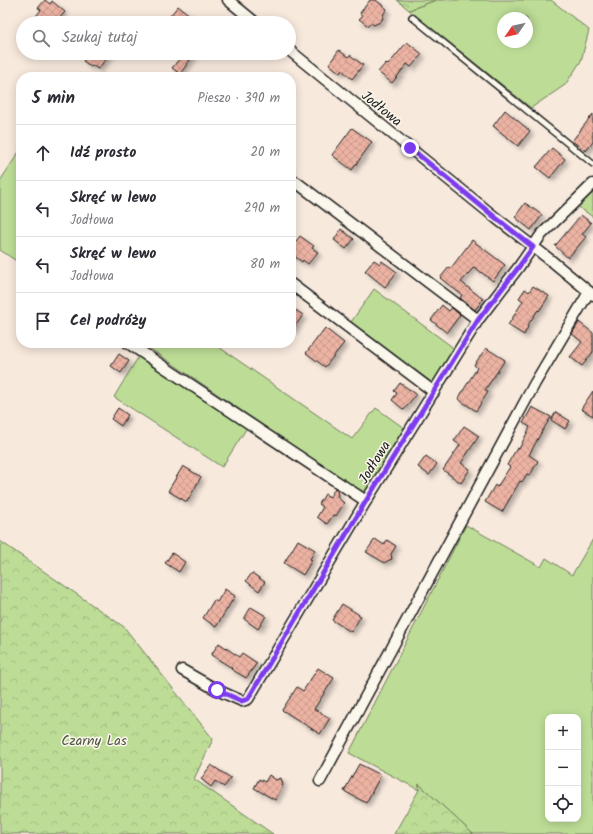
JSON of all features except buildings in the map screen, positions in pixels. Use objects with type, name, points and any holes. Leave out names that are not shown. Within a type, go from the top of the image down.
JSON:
[{"type":"street","points":[[228,0],[247,16]]},
{"type":"street","name":"Jodłowa","points":[[296,56],[591,293]]},
{"type":"street","points":[[296,182],[478,320]]},
{"type":"street","name":"Jodłowa","points":[[182,670],[217,690],[242,701],[248,699],[366,501],[478,320],[542,235],[593,184]]},
{"type":"street","points":[[296,288],[434,392]]},
{"type":"street","points":[[320,781],[535,383],[591,293]]},
{"type":"street","points":[[136,348],[366,501]]},
{"type":"lane","points":[[412,17],[593,164]]},
{"type":"green space","points":[[397,0],[436,0],[409,10]]},
{"type":"green space","points":[[436,0],[551,0],[589,30],[581,61],[565,85],[531,108],[409,10]]},
{"type":"green space","points":[[16,157],[16,261],[0,250],[0,181]]},
{"type":"green space","points":[[593,191],[593,217],[577,206]]},
{"type":"green space","points":[[374,289],[455,349],[434,384],[351,322]]},
{"type":"green space","points":[[149,348],[220,348],[352,439],[376,408],[404,428],[366,493],[351,485]]},
{"type":"green space","points":[[140,354],[248,426],[222,467],[114,397]]},
{"type":"green space","points":[[466,525],[541,567],[546,558],[572,575],[593,539],[593,834],[473,834],[419,784],[419,790],[349,753]]},
{"type":"green space","name":"Czarny Las","points":[[0,541],[124,627],[213,739],[194,779],[273,834],[0,834]]},
{"type":"green space","points":[[419,784],[473,834],[394,834],[419,790]]},
{"type":"route","points":[[217,690],[242,701],[248,699],[366,501],[478,320],[533,247],[410,148]]}]
